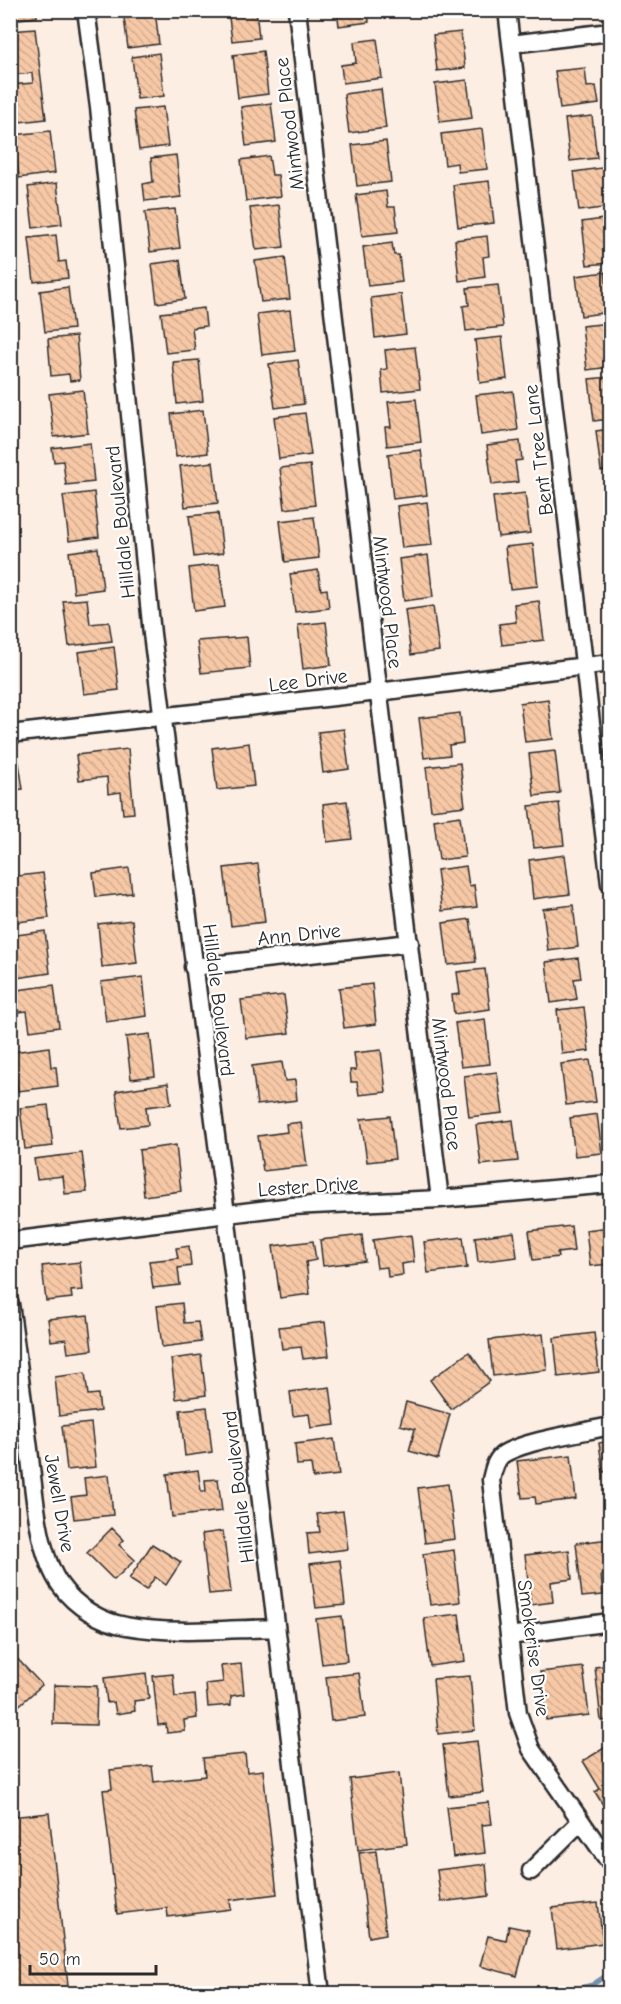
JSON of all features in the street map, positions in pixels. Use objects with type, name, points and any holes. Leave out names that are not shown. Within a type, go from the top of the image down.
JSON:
[{"type":"street","name":"Hilldale Boulevard","points":[[86,10],[99,107],[152,634],[226,1214],[321,1994]]},
{"type":"street","name":"Mintwood Place","points":[[297,10],[365,594],[440,1198]]},
{"type":"street","name":"Bent Tree Lane","points":[[507,10],[610,884]]},
{"type":"street","points":[[511,44],[610,32]]},
{"type":"street","name":"Lee Drive","points":[[10,734],[162,718],[610,663]]},
{"type":"street","name":"Ann Drive","points":[[193,968],[410,943]]},
{"type":"street","name":"Lester Drive","points":[[10,1241],[292,1206],[440,1198],[610,1184]]},
{"type":"street","name":"Jewell Drive","points":[[10,1304],[38,1521],[48,1563],[61,1586],[78,1605],[101,1618],[124,1626],[168,1630],[276,1628]]},
{"type":"street","name":"Smokerise Drive","points":[[610,1426],[523,1446],[501,1455],[495,1465],[491,1480],[518,1713],[531,1749],[610,1863]]},
{"type":"street","points":[[509,1636],[610,1622]]},
{"type":"street","points":[[531,1871],[581,1821]]},
{"type":"building","points":[[10,10],[36,10],[37,17],[10,20]]},
{"type":"building","points":[[123,10],[155,10],[159,44],[128,48]]},
{"type":"building","points":[[228,10],[256,10],[259,38],[232,41]]},
{"type":"building","points":[[337,10],[368,10],[369,22],[339,26]]},
{"type":"building","points":[[435,10],[465,10],[465,16],[436,19]]},
{"type":"building","points":[[35,29],[46,119],[10,123],[10,85],[33,83],[32,73],[13,75],[10,31]]},
{"type":"building","points":[[461,32],[465,68],[437,71],[433,35]]},
{"type":"building","points":[[377,39],[382,78],[343,83],[341,65],[356,63],[354,42]]},
{"type":"building","points":[[263,51],[268,94],[238,98],[233,55]]},
{"type":"building","points":[[159,53],[164,96],[137,99],[132,57]]},
{"type":"building","points":[[585,68],[587,87],[596,86],[599,104],[560,109],[555,71]]},
{"type":"building","points":[[467,80],[472,118],[440,122],[435,84]]},
{"type":"building","points":[[381,89],[386,128],[349,133],[344,94]]},
{"type":"building","points":[[271,103],[276,142],[246,146],[241,107]]},
{"type":"building","points":[[163,107],[168,146],[139,150],[134,110]]},
{"type":"building","points":[[592,116],[597,158],[570,161],[565,119]]},
{"type":"building","points":[[482,129],[487,169],[458,172],[457,163],[445,165],[441,134]]},
{"type":"building","points":[[50,131],[55,173],[19,178],[14,135]]},
{"type":"building","points":[[386,141],[391,182],[357,186],[352,145]]},
{"type":"building","points":[[176,155],[181,197],[145,201],[143,184],[153,182],[151,158]]},
{"type":"building","points":[[269,156],[272,175],[278,175],[281,196],[246,201],[241,160]]},
{"type":"building","points":[[608,167],[610,207],[579,211],[574,172]]},
{"type":"building","points":[[489,181],[494,223],[458,227],[453,185]]},
{"type":"building","points":[[57,183],[62,224],[33,228],[28,187]]},
{"type":"building","points":[[386,191],[388,207],[395,207],[398,232],[362,236],[356,195]]},
{"type":"building","points":[[279,205],[284,247],[256,250],[250,208]]},
{"type":"building","points":[[175,209],[180,248],[150,252],[145,212]]},
{"type":"building","points":[[610,218],[610,263],[587,265],[582,222]]},
{"type":"building","points":[[56,235],[59,262],[66,261],[68,278],[34,282],[29,238]]},
{"type":"building","points":[[487,236],[489,256],[483,257],[485,277],[459,281],[455,240]]},
{"type":"building","points":[[392,243],[394,255],[399,255],[402,282],[368,286],[363,247]]},
{"type":"building","points":[[285,257],[290,299],[261,302],[255,261]]},
{"type":"building","points":[[180,260],[185,299],[157,303],[152,264]]},
{"type":"building","points":[[605,272],[610,312],[581,316],[576,276]]},
{"type":"building","points":[[498,285],[503,327],[466,331],[463,306],[469,305],[467,288]]},
{"type":"building","points":[[68,287],[73,329],[45,332],[40,291]]},
{"type":"building","points":[[401,294],[406,334],[375,338],[371,298]]},
{"type":"building","points":[[204,308],[206,326],[192,328],[195,350],[166,353],[161,313]]},
{"type":"building","points":[[290,310],[295,351],[262,355],[257,314]]},
{"type":"building","points":[[610,323],[610,367],[587,370],[582,326]]},
{"type":"building","points":[[76,336],[80,380],[70,381],[69,374],[51,376],[48,339]]},
{"type":"building","points":[[502,337],[507,379],[480,383],[475,340]]},
{"type":"building","points":[[415,347],[420,389],[383,393],[381,370],[387,369],[385,350]]},
{"type":"building","points":[[199,360],[203,401],[177,404],[173,362]]},
{"type":"building","points":[[298,360],[304,404],[275,408],[269,364]]},
{"type":"building","points":[[610,377],[610,419],[594,421],[589,379]]},
{"type":"building","points":[[83,390],[88,433],[54,437],[49,394]]},
{"type":"building","points":[[513,391],[518,430],[481,435],[476,395]]},
{"type":"building","points":[[416,399],[421,442],[387,446],[385,427],[391,427],[388,402]]},
{"type":"building","points":[[203,410],[208,453],[176,457],[171,414]]},
{"type":"building","points":[[305,413],[311,455],[279,459],[274,417]]},
{"type":"building","points":[[610,429],[610,470],[601,471],[596,431]]},
{"type":"building","points":[[520,441],[522,460],[515,461],[518,482],[492,485],[487,445]]},
{"type":"building","points":[[90,443],[94,482],[66,485],[63,461],[54,462],[52,448]]},
{"type":"building","points":[[421,450],[427,495],[393,499],[388,454]]},
{"type":"building","points":[[213,462],[218,503],[185,507],[180,466]]},
{"type":"building","points":[[310,465],[315,505],[285,509],[280,468]]},
{"type":"building","points":[[610,482],[610,524],[605,483]]},
{"type":"building","points":[[94,492],[99,537],[69,541],[63,496]]},
{"type":"building","points":[[525,493],[530,533],[498,537],[493,497]]},
{"type":"building","points":[[427,502],[432,545],[402,548],[397,506]]},
{"type":"building","points":[[218,513],[223,553],[194,557],[189,516]]},
{"type":"building","points":[[314,517],[319,558],[285,562],[280,521]]},
{"type":"building","points":[[533,544],[538,586],[510,589],[505,547]]},
{"type":"building","points":[[98,548],[103,589],[74,593],[69,552]]},
{"type":"building","points":[[428,555],[433,597],[404,601],[399,559]]},
{"type":"building","points":[[219,564],[225,607],[194,611],[189,568]]},
{"type":"building","points":[[318,570],[321,590],[327,589],[329,608],[295,612],[290,574]]},
{"type":"building","points":[[87,599],[90,624],[109,622],[112,641],[69,646],[63,601]]},
{"type":"building","points":[[539,601],[544,640],[502,645],[499,624],[516,622],[514,604]]},
{"type":"building","points":[[433,606],[439,651],[411,655],[405,610]]},
{"type":"building","points":[[326,622],[331,665],[303,669],[298,625]]},
{"type":"building","points":[[247,637],[250,668],[201,673],[197,641]]},
{"type":"building","points":[[114,647],[119,690],[84,694],[79,652]]},
{"type":"building","points":[[548,699],[553,739],[525,742],[520,703]]},
{"type":"building","points":[[460,713],[463,743],[449,745],[450,755],[424,758],[419,718]]},
{"type":"building","points":[[344,729],[349,769],[323,773],[318,732]]},
{"type":"building","points":[[249,743],[254,786],[217,790],[212,748]]},
{"type":"building","points":[[128,749],[134,813],[123,814],[121,792],[108,794],[107,777],[79,780],[76,755]]},
{"type":"building","points":[[555,751],[560,793],[534,796],[529,754]]},
{"type":"building","points":[[19,763],[23,789],[14,790],[16,809],[10,809],[10,764]]},
{"type":"building","points":[[460,763],[465,806],[431,810],[426,767]]},
{"type":"building","points":[[347,801],[352,839],[327,842],[323,804]]},
{"type":"building","points":[[559,803],[564,845],[534,848],[529,806]]},
{"type":"building","points":[[460,816],[465,857],[439,860],[434,820]]},
{"type":"building","points":[[565,855],[570,894],[533,899],[529,860]]},
{"type":"building","points":[[258,864],[265,922],[231,926],[224,868]]},
{"type":"building","points":[[466,866],[469,886],[474,885],[477,907],[442,911],[437,870]]},
{"type":"building","points":[[129,868],[132,893],[96,897],[93,873]]},
{"type":"building","points":[[43,873],[49,918],[10,923],[10,877]]},
{"type":"building","points":[[573,905],[578,947],[548,951],[543,909]]},
{"type":"building","points":[[470,919],[476,962],[448,965],[443,923]]},
{"type":"building","points":[[132,920],[137,963],[102,967],[98,924]]},
{"type":"building","points":[[45,931],[50,973],[10,979],[10,936]]},
{"type":"building","points":[[578,958],[581,978],[574,979],[577,999],[551,1003],[546,962]]},
{"type":"building","points":[[485,969],[490,1009],[454,1014],[452,995],[460,994],[457,972]]},
{"type":"building","points":[[143,977],[147,1016],[106,1022],[101,982]]},
{"type":"building","points":[[372,984],[376,1024],[344,1028],[339,988]]},
{"type":"building","points":[[54,985],[59,1027],[30,1031],[27,1011],[11,1013],[10,991]]},
{"type":"building","points":[[284,995],[289,1033],[246,1038],[241,1000]]},
{"type":"building","points":[[584,1007],[589,1051],[562,1054],[557,1010]]},
{"type":"building","points":[[485,1019],[490,1064],[461,1067],[455,1023]]},
{"type":"building","points":[[150,1034],[155,1076],[131,1079],[126,1037]]},
{"type":"building","points":[[49,1047],[51,1067],[56,1067],[58,1086],[18,1091],[13,1052]]},
{"type":"building","points":[[381,1050],[386,1092],[359,1095],[357,1082],[351,1082],[350,1070],[356,1070],[354,1053]]},
{"type":"building","points":[[590,1060],[596,1102],[566,1105],[561,1064]]},
{"type":"building","points":[[282,1062],[285,1081],[295,1080],[297,1100],[257,1105],[252,1066]]},
{"type":"building","points":[[497,1072],[503,1113],[469,1117],[464,1076]]},
{"type":"building","points":[[168,1083],[171,1104],[146,1107],[148,1125],[121,1128],[116,1091]]},
{"type":"building","points":[[48,1105],[53,1146],[25,1149],[20,1108]]},
{"type":"building","points":[[597,1114],[602,1153],[575,1156],[570,1118]]},
{"type":"building","points":[[390,1116],[395,1159],[367,1162],[361,1119]]},
{"type":"building","points":[[513,1120],[518,1161],[481,1165],[476,1125]]},
{"type":"building","points":[[301,1122],[307,1166],[263,1171],[258,1136],[287,1132],[286,1124]]},
{"type":"building","points":[[176,1145],[181,1191],[144,1196],[139,1150]]},
{"type":"building","points":[[82,1153],[87,1192],[65,1194],[63,1176],[37,1179],[34,1159]]},
{"type":"building","points":[[571,1226],[574,1251],[557,1253],[558,1257],[533,1260],[529,1231]]},
{"type":"building","points":[[610,1227],[610,1264],[590,1266],[586,1230]]},
{"type":"building","points":[[514,1232],[517,1257],[478,1262],[475,1237]]},
{"type":"building","points":[[362,1235],[365,1261],[323,1266],[320,1240]]},
{"type":"building","points":[[411,1235],[414,1262],[402,1264],[403,1275],[388,1277],[387,1267],[377,1268],[373,1240]]},
{"type":"building","points":[[463,1237],[467,1268],[428,1273],[424,1242]]},
{"type":"building","points":[[313,1241],[316,1260],[306,1262],[310,1294],[280,1298],[273,1246]]},
{"type":"building","points":[[189,1246],[191,1266],[178,1268],[180,1285],[153,1288],[149,1261],[178,1258],[176,1248]]},
{"type":"building","points":[[80,1262],[83,1290],[71,1291],[72,1298],[46,1301],[42,1266]]},
{"type":"building","points":[[182,1303],[184,1323],[198,1322],[201,1342],[162,1347],[157,1306]]},
{"type":"building","points":[[88,1315],[92,1350],[68,1353],[66,1339],[51,1341],[48,1319]]},
{"type":"building","points":[[325,1322],[329,1356],[303,1359],[301,1347],[282,1349],[279,1327]]},
{"type":"building","points":[[594,1333],[599,1372],[558,1377],[554,1338]]},
{"type":"building","points":[[543,1334],[547,1370],[493,1376],[489,1340]]},
{"type":"building","points":[[469,1352],[490,1381],[451,1409],[430,1380]]},
{"type":"building","points":[[201,1355],[206,1395],[176,1399],[171,1359]]},
{"type":"building","points":[[85,1373],[88,1395],[98,1394],[100,1411],[59,1416],[55,1377]]},
{"type":"building","points":[[330,1387],[335,1425],[311,1428],[309,1414],[293,1416],[290,1392]]},
{"type":"building","points":[[406,1402],[450,1414],[438,1459],[409,1451],[415,1429],[400,1425]]},
{"type":"building","points":[[207,1407],[212,1452],[185,1456],[180,1410]]},
{"type":"building","points":[[91,1423],[96,1467],[67,1470],[62,1426]]},
{"type":"building","points":[[334,1439],[339,1475],[313,1478],[311,1464],[297,1465],[295,1444]]},
{"type":"building","points":[[610,1441],[610,1471],[603,1472],[599,1443]]},
{"type":"building","points":[[571,1455],[576,1499],[536,1504],[535,1497],[522,1498],[517,1461]]},
{"type":"building","points":[[198,1470],[201,1491],[206,1491],[205,1480],[218,1479],[222,1511],[172,1517],[167,1474]]},
{"type":"building","points":[[109,1475],[113,1515],[74,1519],[71,1497],[86,1495],[84,1478]]},
{"type":"building","points":[[448,1484],[455,1539],[425,1543],[418,1488]]},
{"type":"building","points":[[343,1511],[348,1549],[309,1554],[307,1533],[320,1532],[317,1514]]},
{"type":"building","points":[[112,1528],[124,1540],[119,1545],[135,1560],[114,1580],[87,1553]]},
{"type":"building","points":[[223,1531],[231,1592],[209,1594],[202,1534]]},
{"type":"building","points":[[610,1539],[610,1574],[601,1575],[603,1595],[582,1597],[576,1543]]},
{"type":"building","points":[[152,1544],[181,1562],[166,1585],[155,1577],[146,1590],[129,1579]]},
{"type":"building","points":[[454,1550],[460,1602],[430,1605],[423,1554]]},
{"type":"building","points":[[569,1550],[572,1579],[551,1582],[553,1602],[531,1605],[525,1555]]},
{"type":"building","points":[[340,1560],[345,1605],[316,1608],[310,1564]]},
{"type":"building","points":[[459,1614],[465,1661],[430,1666],[424,1618]]},
{"type":"building","points":[[342,1616],[347,1661],[322,1664],[316,1619]]},
{"type":"building","points":[[10,1651],[42,1685],[14,1710],[10,1705]]},
{"type":"building","points":[[241,1664],[244,1694],[231,1696],[231,1705],[208,1707],[206,1684],[223,1682],[221,1666]]},
{"type":"building","points":[[610,1665],[610,1720],[601,1721],[595,1667]]},
{"type":"building","points":[[583,1667],[589,1715],[546,1720],[540,1672]]},
{"type":"building","points":[[146,1673],[149,1699],[134,1701],[135,1711],[116,1714],[114,1702],[107,1703],[104,1678]]},
{"type":"building","points":[[359,1673],[365,1717],[331,1721],[326,1677]]},
{"type":"building","points":[[173,1674],[175,1697],[195,1695],[197,1718],[184,1720],[185,1731],[167,1733],[166,1724],[158,1725],[153,1676]]},
{"type":"building","points":[[470,1676],[475,1730],[438,1734],[433,1679]]},
{"type":"building","points":[[54,1685],[97,1686],[96,1725],[53,1724]]},
{"type":"building","points":[[477,1741],[483,1792],[449,1796],[443,1745]]},
{"type":"building","points":[[609,1745],[610,1801],[603,1805],[595,1792],[600,1789],[583,1761]]},
{"type":"building","points":[[245,1754],[247,1772],[263,1770],[277,1894],[230,1900],[231,1909],[168,1917],[167,1908],[117,1914],[103,1790],[112,1789],[110,1770],[152,1766],[154,1782],[205,1776],[203,1758]]},
{"type":"building","points":[[399,1773],[407,1844],[358,1850],[350,1779]]},
{"type":"building","points":[[489,1802],[492,1824],[482,1825],[485,1853],[453,1857],[447,1807]]},
{"type":"building","points":[[49,1813],[69,1994],[10,1994],[10,1817]]},
{"type":"building","points":[[376,1851],[386,1934],[369,1937],[359,1853]]},
{"type":"building","points":[[486,1864],[489,1896],[441,1902],[437,1870]]},
{"type":"building","points":[[598,1903],[603,1943],[557,1949],[552,1908]]},
{"type":"building","points":[[509,1926],[529,1930],[517,1976],[480,1966],[488,1936],[506,1940]]},
{"type":"waterway","points":[[482,1994],[580,1988],[592,1985],[610,1973]]}]
